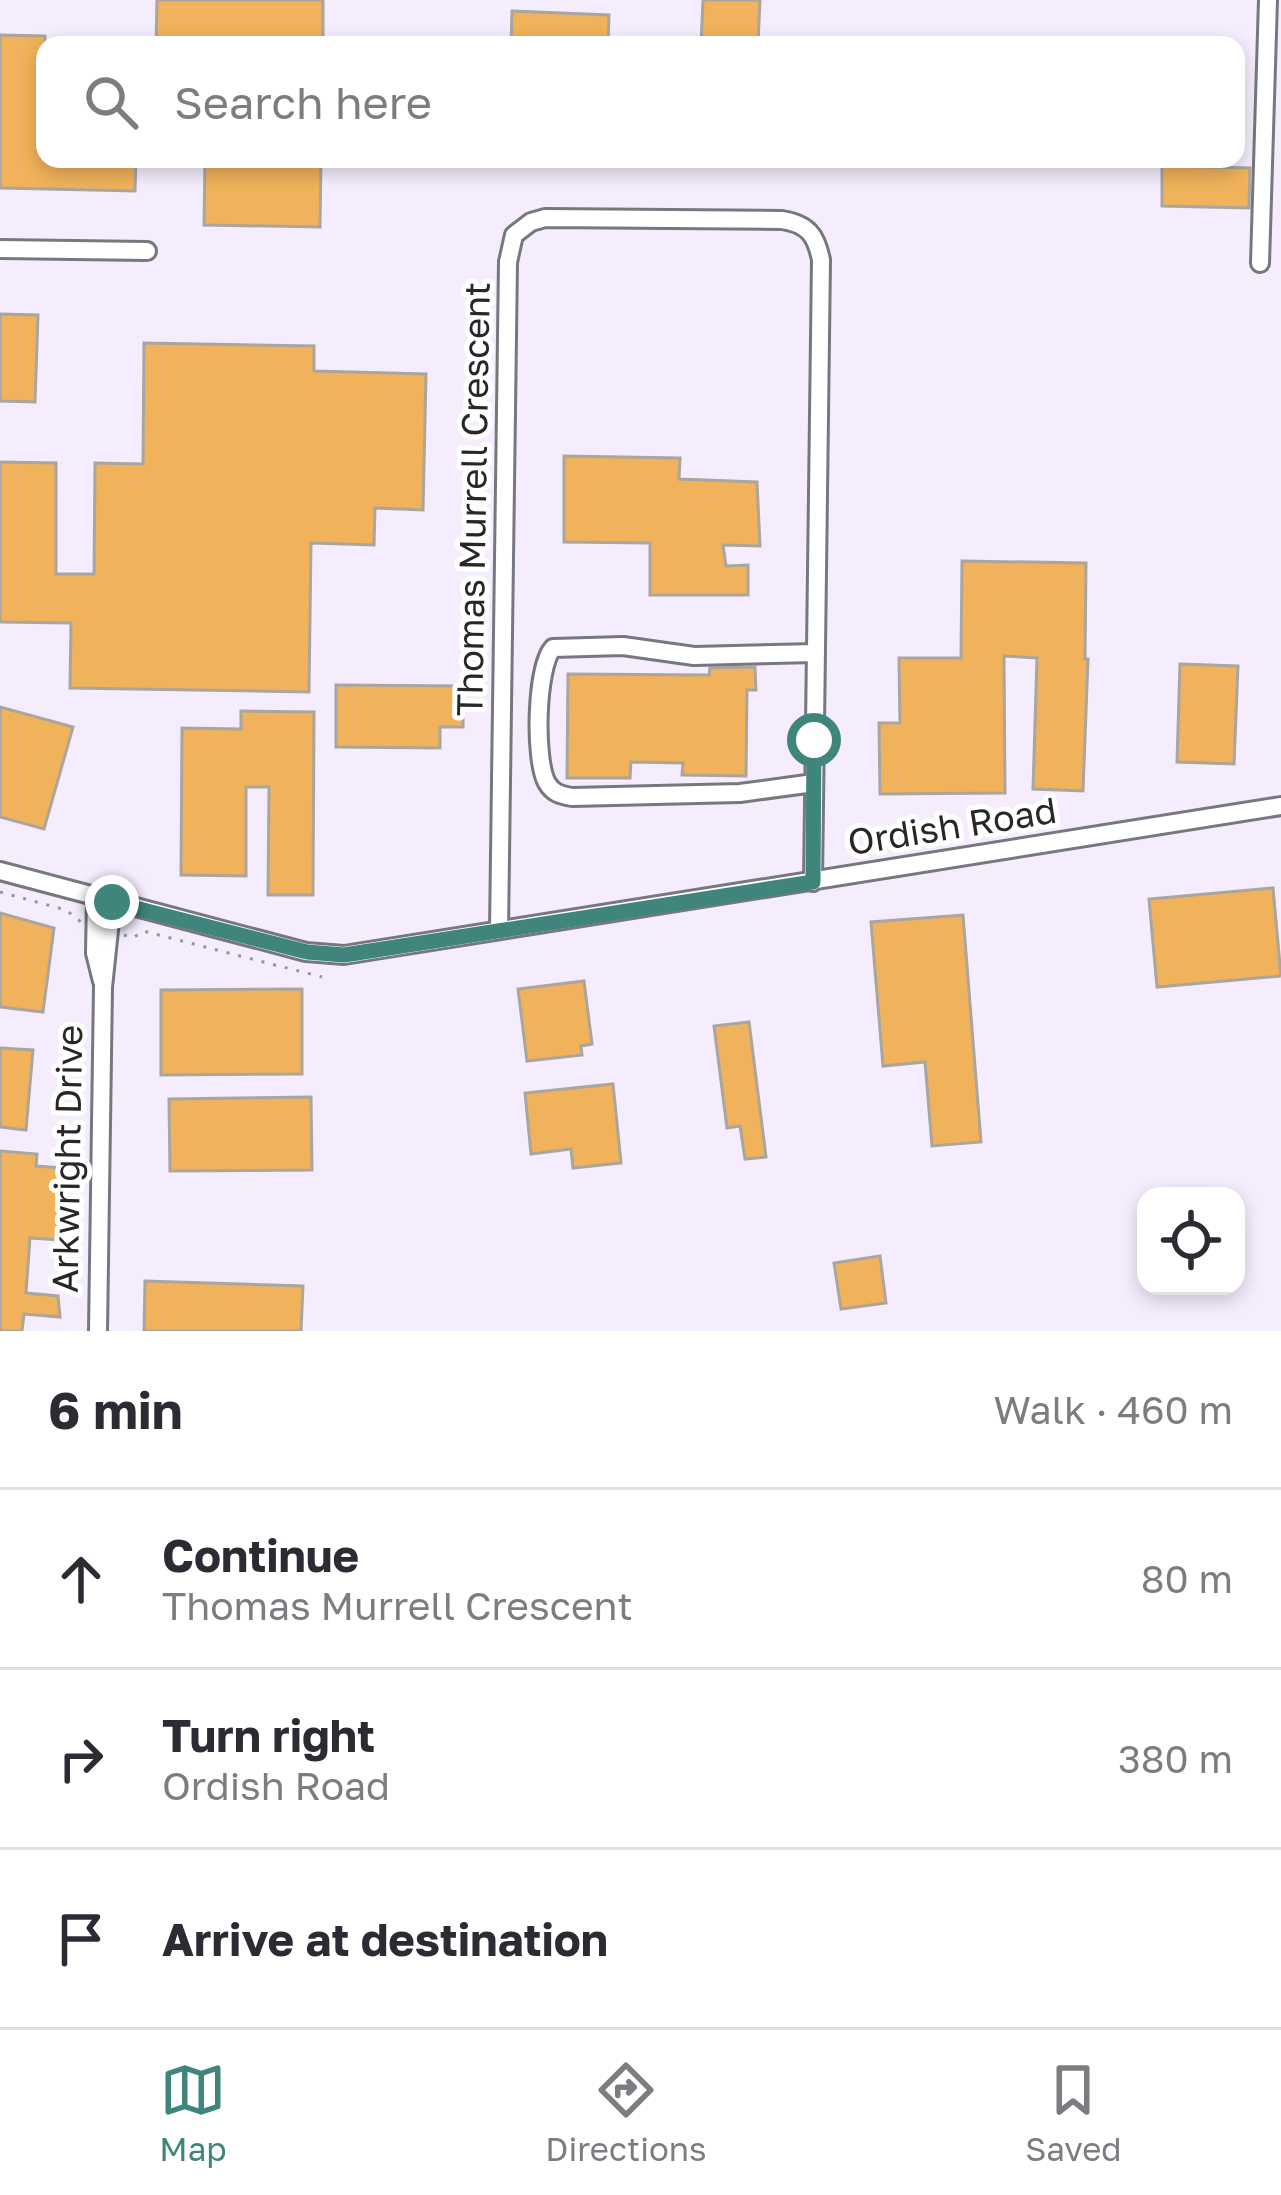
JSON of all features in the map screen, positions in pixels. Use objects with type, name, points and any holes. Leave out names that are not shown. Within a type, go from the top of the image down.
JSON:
[{"type":"street","points":[[1260,263],[1268,0]]},
{"type":"street","name":"Thomas Murrell Crescent","points":[[499,930],[508,262],[514,235],[522,226],[545,218],[782,220],[811,231],[821,260],[813,882]]},
{"type":"street","points":[[0,249],[147,250]]},
{"type":"street","points":[[814,783],[740,793],[560,795],[547,782],[539,752],[545,658],[553,648],[623,646],[694,656],[815,653]]},
{"type":"street","name":"Ordish Road","points":[[0,872],[307,952],[344,955],[1281,806]]},
{"type":"street","name":"Arkwright Drive","points":[[98,1331],[103,987],[95,953],[104,900]]},
{"type":"path","points":[[0,892],[66,910],[75,921],[86,924]]},
{"type":"path","points":[[122,934],[133,938],[142,931],[322,977]]},
{"type":"shaded area","points":[[0,0],[1281,0],[1281,1331],[0,1331]]},
{"type":"building","points":[[157,0],[323,0],[323,36],[156,36]]},
{"type":"building","points":[[703,0],[760,0],[758,36],[701,36]]},
{"type":"building","points":[[512,11],[609,15],[608,36],[511,36]]},
{"type":"building","points":[[0,35],[45,36],[36,36],[36,168],[136,168],[135,191],[0,188]]},
{"type":"building","points":[[205,168],[321,168],[320,227],[204,225]]},
{"type":"building","points":[[1162,168],[1250,168],[1249,208],[1162,206]]},
{"type":"building","points":[[0,314],[38,315],[35,402],[0,401]]},
{"type":"building","points":[[144,343],[314,346],[314,371],[426,374],[423,510],[375,508],[374,545],[311,543],[309,692],[70,688],[71,623],[0,622],[0,462],[56,463],[56,574],[94,574],[95,463],[143,464]]},
{"type":"building","points":[[564,456],[680,458],[679,479],[757,482],[760,546],[723,545],[726,566],[748,565],[748,595],[650,595],[650,543],[564,542]]},
{"type":"building","points":[[962,561],[1086,563],[1083,791],[1033,789],[1037,658],[1004,656],[1005,793],[880,794],[879,723],[900,723],[899,658],[961,658]]},
{"type":"building","points":[[1180,664],[1238,666],[1234,764],[1177,762]]},
{"type":"building","points":[[755,667],[756,690],[747,690],[746,776],[682,775],[683,763],[631,762],[630,778],[567,778],[568,674],[709,675],[710,668]]},
{"type":"building","points":[[336,685],[463,686],[463,727],[440,727],[440,748],[336,747]]},
{"type":"building","points":[[0,707],[73,727],[44,829],[0,817]]},
{"type":"building","points":[[241,711],[314,712],[313,895],[268,895],[269,787],[246,787],[246,876],[181,875],[182,728],[241,729]]},
{"type":"building","points":[[1273,888],[1281,976],[1157,987],[1149,899]]},
{"type":"building","points":[[0,913],[54,928],[43,1012],[0,1007]]},
{"type":"building","points":[[963,915],[981,1142],[932,1146],[925,1062],[883,1066],[871,922]]},
{"type":"building","points":[[584,981],[592,1044],[581,1046],[582,1055],[527,1061],[518,989]]},
{"type":"building","points":[[302,989],[302,1074],[161,1075],[161,990]]},
{"type":"building","points":[[749,1022],[766,1157],[745,1159],[740,1126],[727,1128],[714,1026]]},
{"type":"building","points":[[0,1048],[33,1050],[26,1130],[0,1127]]},
{"type":"building","points":[[613,1084],[621,1163],[573,1168],[571,1149],[531,1154],[525,1093]]},
{"type":"building","points":[[311,1097],[312,1170],[170,1171],[169,1099]]},
{"type":"building","points":[[0,1151],[37,1154],[36,1166],[62,1168],[60,1240],[30,1238],[26,1293],[58,1296],[60,1317],[24,1314],[22,1331],[0,1331]]},
{"type":"building","points":[[880,1256],[886,1303],[841,1309],[834,1263]]},
{"type":"building","points":[[145,1281],[303,1286],[301,1331],[144,1331]]},
{"type":"route","points":[[112,902],[307,952],[344,955],[813,882],[814,740]]}]
